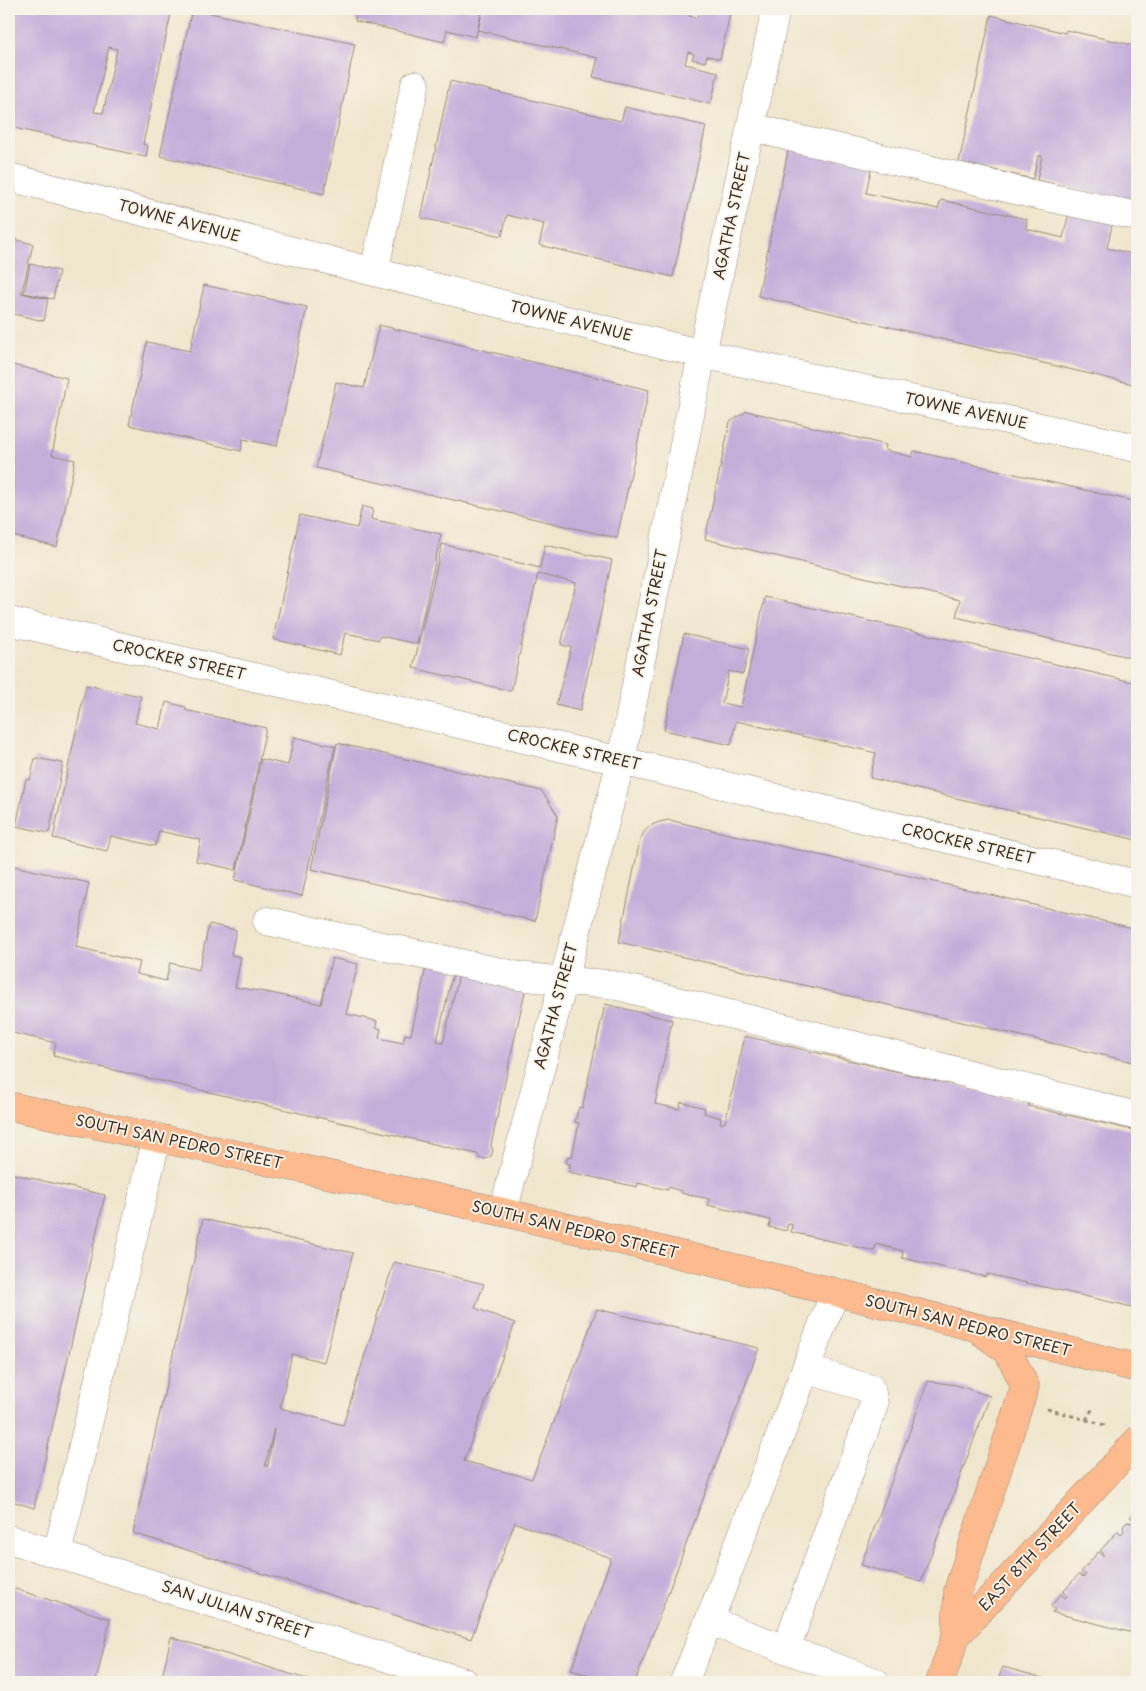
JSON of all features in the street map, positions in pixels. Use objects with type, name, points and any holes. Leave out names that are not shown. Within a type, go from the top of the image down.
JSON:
[{"type":"main road","name":"SOUTH SAN PEDRO STREET","points":[[9,1106],[503,1212],[835,1292],[1137,1368]]},
{"type":"main road","points":[[956,1636],[958,1590],[1025,1386],[1008,1351],[977,1328]]},
{"type":"main road","name":"EAST 8TH STREET","points":[[940,1682],[956,1636],[1137,1442]]},
{"type":"street","name":"AGATHA STREET","points":[[503,1212],[621,761],[702,354],[776,9]]},
{"type":"street","points":[[374,272],[415,85]]},
{"type":"street","points":[[752,127],[1023,192],[1137,216]]},
{"type":"street","name":"TOWNE AVENUE","points":[[9,177],[374,272],[702,354],[1137,448]]},
{"type":"street","name":"CROCKER STREET","points":[[9,622],[621,761],[1137,884]]},
{"type":"street","points":[[267,921],[519,976],[563,982],[609,984],[1137,1116]]},
{"type":"street","points":[[57,1554],[156,1137]]},
{"type":"street","points":[[684,1682],[835,1292]]},
{"type":"street","points":[[786,1649],[874,1404],[871,1389],[806,1369]]},
{"type":"street","name":"SAN JULIAN STREET","points":[[9,1539],[464,1682]]},
{"type":"street","points":[[709,1621],[875,1682]]},
{"type":"path","points":[[1086,1420],[1094,1406]]},
{"type":"path","points":[[1041,1408],[1105,1425]]},
{"type":"building","points":[[11,9],[172,9],[143,144],[148,146],[146,157],[9,127],[9,19]],"holes":[[[109,47],[117,49],[103,113],[94,112]]]},
{"type":"building","points":[[192,9],[355,44],[324,194],[160,156]]},
{"type":"building","points":[[357,9],[482,9],[476,37],[447,30],[444,42],[355,21]]},
{"type":"building","points":[[483,9],[691,9],[689,16],[697,18],[700,9],[731,9],[720,59],[707,56],[705,62],[692,59],[694,54],[688,52],[685,64],[718,72],[711,104],[593,77],[598,58],[478,30]]},
{"type":"building","points":[[991,15],[1065,33],[1066,30],[1137,46],[1137,204],[1037,180],[1042,156],[1038,156],[1033,179],[959,162]]},
{"type":"building","points":[[450,81],[621,121],[625,107],[706,126],[673,277],[539,245],[544,224],[507,215],[502,236],[421,218]]},
{"type":"building","points":[[789,146],[872,165],[866,193],[938,209],[941,200],[1027,219],[1026,229],[1063,238],[1069,212],[1113,221],[1107,248],[1137,255],[1137,385],[758,296]]},
{"type":"building","points":[[9,238],[33,244],[21,293],[48,299],[44,321],[9,313]]},
{"type":"building","points":[[30,264],[59,271],[53,299],[24,293]]},
{"type":"building","points":[[204,285],[307,307],[277,446],[243,439],[241,451],[129,425],[147,342],[190,351]]},
{"type":"building","points":[[379,325],[649,390],[617,538],[316,468],[336,382],[364,388]]},
{"type":"building","points":[[9,364],[67,378],[52,455],[75,460],[57,547],[9,535]]},
{"type":"building","points":[[747,411],[886,445],[885,450],[912,457],[914,451],[1137,502],[1137,659],[956,617],[960,600],[705,539],[730,422]]},
{"type":"building","points":[[362,506],[373,509],[371,519],[441,534],[417,644],[380,636],[379,640],[345,633],[340,655],[273,639],[300,515],[357,528]]},
{"type":"building","points":[[442,544],[540,568],[545,545],[612,560],[580,711],[556,705],[571,647],[561,645],[576,583],[538,574],[511,691],[413,668]]},
{"type":"building","points":[[765,597],[1137,683],[1137,840],[870,778],[876,753],[736,721],[731,745],[664,730],[684,634],[749,649],[743,674],[729,671],[722,703],[741,707]]},
{"type":"building","points":[[86,685],[141,696],[135,723],[160,729],[166,702],[186,707],[185,710],[266,728],[236,870],[196,861],[201,840],[159,831],[155,846],[111,836],[107,851],[53,838]]},
{"type":"building","points":[[294,737],[335,746],[302,896],[235,880],[261,759],[288,765]]},
{"type":"building","points":[[337,743],[542,791],[558,816],[535,921],[311,869]]},
{"type":"building","points":[[35,758],[63,763],[49,833],[16,826],[26,779],[30,780]]},
{"type":"building","points":[[669,820],[1137,929],[1137,1063],[619,942],[640,840],[650,826]]},
{"type":"building","points":[[9,865],[89,883],[76,947],[140,962],[137,974],[166,981],[170,963],[199,970],[209,924],[236,930],[231,955],[241,957],[235,987],[321,1004],[332,958],[358,964],[346,1014],[377,1021],[376,1028],[381,1029],[379,1038],[403,1043],[405,1034],[411,1035],[427,963],[454,969],[437,1041],[443,1043],[460,970],[526,987],[491,1145],[493,1150],[491,1156],[486,1159],[479,1158],[477,1154],[53,1056],[56,1043],[9,1032]]},
{"type":"building","points":[[605,1004],[672,1020],[655,1104],[679,1109],[681,1102],[705,1108],[704,1113],[721,1118],[720,1123],[725,1123],[745,1036],[1029,1102],[1028,1106],[1137,1131],[1137,1308],[987,1274],[986,1277],[902,1258],[903,1251],[876,1244],[874,1251],[791,1232],[792,1225],[790,1224],[788,1224],[786,1231],[769,1227],[770,1220],[708,1205],[709,1199],[681,1193],[681,1191],[668,1187],[668,1190],[638,1183],[637,1187],[569,1172],[570,1164],[566,1163],[568,1156],[572,1157],[579,1123],[575,1122],[579,1107],[582,1108]]},
{"type":"building","points":[[9,1173],[105,1195],[34,1508],[9,1500]]},
{"type":"building","points":[[203,1219],[353,1253],[324,1362],[292,1354],[280,1408],[343,1425],[394,1262],[484,1284],[475,1308],[515,1323],[464,1461],[532,1479],[597,1309],[759,1348],[635,1682],[614,1682],[571,1670],[611,1558],[515,1522],[471,1639],[133,1533]],"holes":[[[274,1429],[268,1466],[265,1466]]]},
{"type":"building","points":[[928,1381],[956,1385],[990,1396],[921,1582],[861,1565]]},
{"type":"building","points":[[1137,1509],[1137,1634],[1052,1612],[1055,1610],[1051,1606],[1061,1594],[1065,1598],[1067,1596],[1063,1592],[1079,1574],[1083,1577],[1086,1575],[1081,1572],[1098,1552],[1103,1556],[1104,1554],[1100,1551],[1118,1531],[1121,1534],[1124,1531],[1124,1525],[1127,1522],[1132,1523],[1134,1520],[1130,1517]]},
{"type":"building","points":[[9,1587],[110,1619],[96,1682],[9,1682]]},
{"type":"building","points":[[171,1637],[316,1682],[161,1682]]},
{"type":"building","points":[[1003,1667],[1057,1682],[997,1682]]}]
